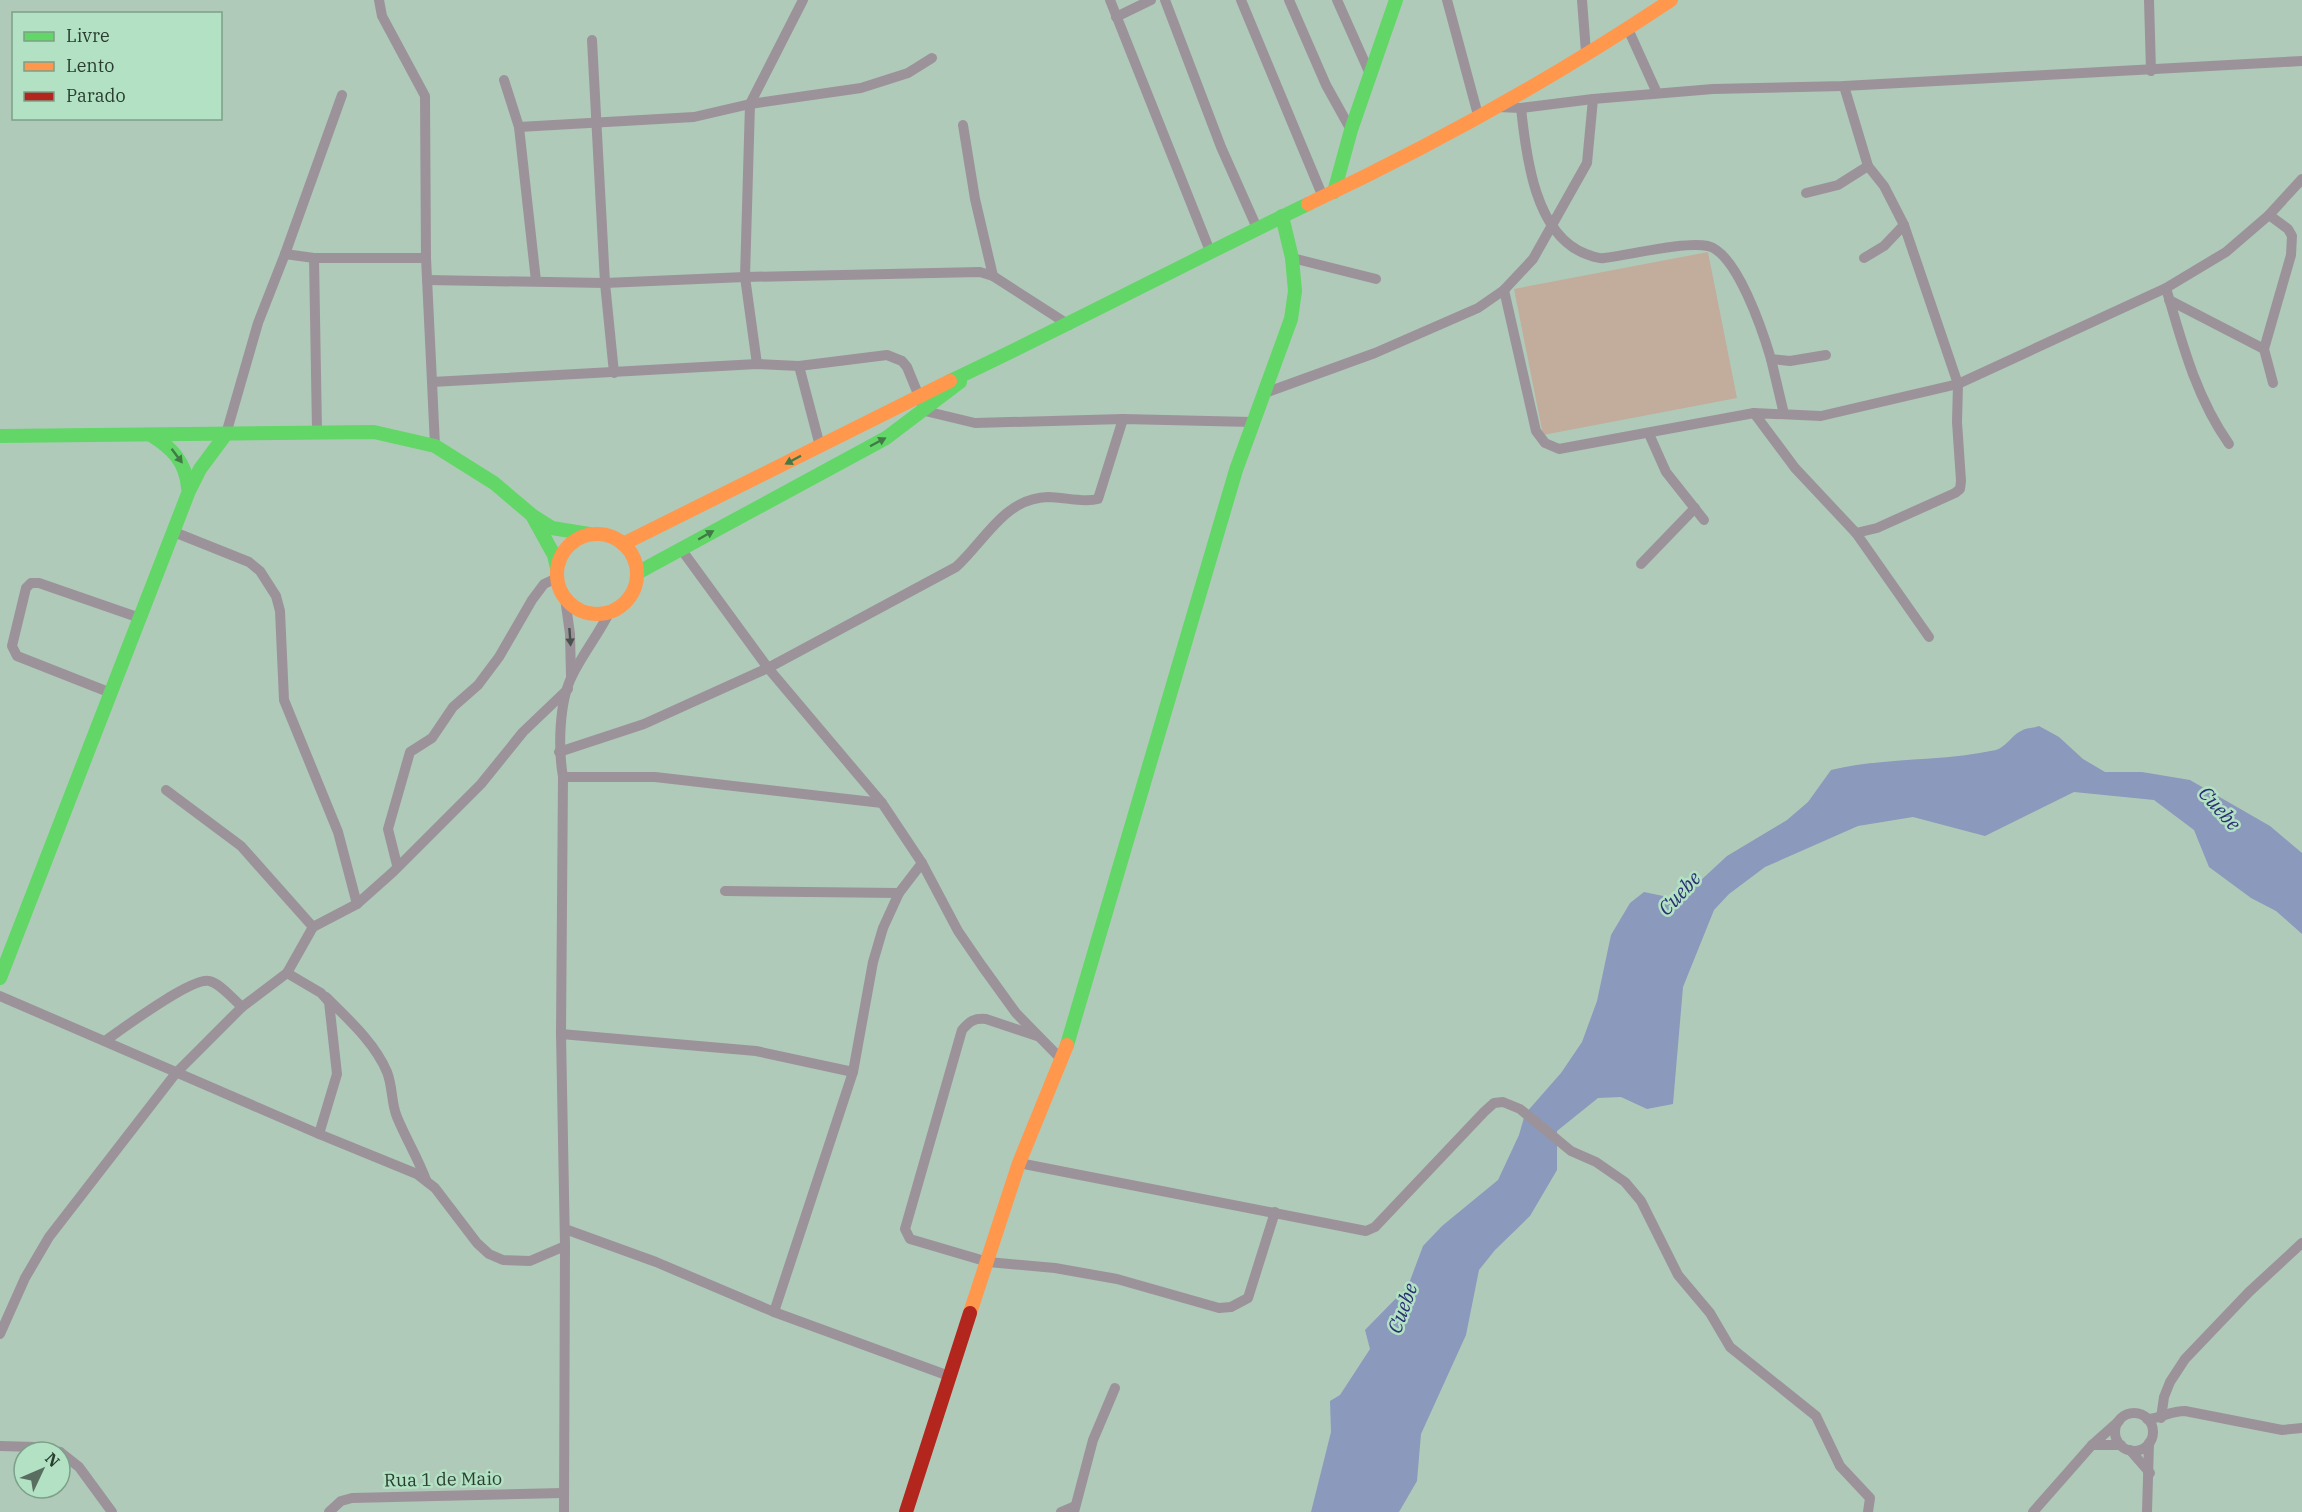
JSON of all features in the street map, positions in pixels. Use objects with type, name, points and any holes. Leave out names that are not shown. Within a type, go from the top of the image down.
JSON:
[{"type":"main road","points":[[1329,194],[1396,0]]},
{"type":"main road","points":[[623,544],[919,395],[1069,324],[1210,251],[1329,194],[1495,107],[1628,29],[1671,0]]},
{"type":"main road","points":[[906,1512],[1018,1164],[1062,1060],[1252,422],[1291,319],[1295,291],[1292,258],[1282,216]]},
{"type":"main road","points":[[637,573],[771,498],[886,438],[925,411],[977,368]]},
{"type":"main road","points":[[0,436],[374,432],[435,446],[494,483],[533,516],[552,528],[601,534],[623,544],[635,562],[637,573],[630,596],[610,611],[585,612],[565,598],[554,555],[533,516]]},
{"type":"main road","points":[[0,978],[104,706],[174,532],[188,488],[206,458],[226,434]]},
{"type":"main road","points":[[150,435],[167,444],[177,455],[188,475],[188,488]]},
{"type":"main road","points":[[557,573],[562,552],[574,540],[589,534]]},
{"type":"street","points":[[380,0],[382,16],[425,96],[426,258],[435,446]]},
{"type":"street","points":[[757,364],[744,277],[750,104],[803,0]]},
{"type":"street","points":[[1110,0],[1210,251]]},
{"type":"street","points":[[1116,17],[1151,0]]},
{"type":"street","points":[[1165,0],[1221,147],[1257,228]]},
{"type":"street","points":[[1241,0],[1329,194]]},
{"type":"street","points":[[1289,0],[1326,85],[1351,130]]},
{"type":"street","points":[[1337,0],[1370,74]]},
{"type":"street","points":[[1447,0],[1478,115]]},
{"type":"street","points":[[1582,0],[1586,52]]},
{"type":"street","points":[[2149,0],[2151,71]]},
{"type":"street","points":[[1628,29],[1657,93]]},
{"type":"street","points":[[592,40],[605,283],[614,373]]},
{"type":"street","points":[[519,127],[693,117],[750,104],[861,88],[908,73],[932,58]]},
{"type":"street","points":[[1495,107],[1521,108],[1657,93],[2151,71],[2302,61]]},
{"type":"street","points":[[504,80],[519,127],[536,281]]},
{"type":"street","points":[[1844,86],[1868,166],[1884,186],[1904,225],[1958,384],[1960,489],[1906,515],[1856,533]]},
{"type":"street","points":[[226,434],[258,323],[342,94]]},
{"type":"street","points":[[1261,394],[1385,348],[1478,308],[1504,290],[1533,259],[1587,163],[1593,99]]},
{"type":"street","points":[[1521,108],[1525,145],[1550,226],[1571,248],[1600,259],[1689,246],[1709,246],[1729,259],[1764,334],[1784,414]]},
{"type":"street","points":[[963,125],[975,199],[993,276]]},
{"type":"street","points":[[1806,193],[1838,185],[1868,166]]},
{"type":"street","points":[[1504,290],[1536,431],[1545,443],[1559,449],[1754,413],[1821,416],[1958,384],[2166,288],[2226,252],[2269,215],[2302,179]]},
{"type":"street","points":[[2269,215],[2288,229],[2292,236],[2291,255],[2264,349],[2272,383]]},
{"type":"street","points":[[1864,258],[1884,246],[1904,225]]},
{"type":"street","points":[[285,254],[314,258],[426,258]]},
{"type":"street","points":[[314,258],[317,431]]},
{"type":"street","points":[[1292,258],[1376,279]]},
{"type":"street","points":[[427,280],[605,283],[744,277],[980,272],[993,276],[1069,324]]},
{"type":"street","points":[[2166,288],[2195,380],[2211,419],[2229,444]]},
{"type":"street","points":[[2169,300],[2264,349]]},
{"type":"street","points":[[432,382],[757,364],[799,366],[887,355],[902,361],[907,367],[925,411],[975,423],[1123,418],[1252,422]]},
{"type":"street","points":[[1771,359],[1790,361],[1826,355]]},
{"type":"street","points":[[799,366],[820,446]]},
{"type":"street","points":[[1754,413],[1795,468],[1856,533],[1929,637]]},
{"type":"street","points":[[559,752],[644,724],[768,668],[956,567],[969,556],[978,541],[1015,505],[1026,500],[1047,497],[1098,499],[1123,418]]},
{"type":"street","points":[[1649,434],[1666,472],[1704,520]]},
{"type":"street","points":[[1641,564],[1695,508]]},
{"type":"street","points":[[174,532],[249,562],[260,571],[276,596],[280,611],[284,700],[338,832],[357,904]]},
{"type":"street","points":[[681,549],[768,668],[882,803],[922,863],[958,931],[1016,1013],[1062,1060]]},
{"type":"street","points":[[397,864],[388,829],[410,752],[432,738],[453,706],[478,685],[499,657],[532,600],[544,584],[557,573]]},
{"type":"street","points":[[111,693],[17,656],[12,646],[26,588],[31,583],[39,583],[140,618]]},
{"type":"street","points":[[564,1512],[565,1229],[561,1034],[563,777],[559,752],[571,677],[569,622],[565,598]]},
{"type":"street","points":[[571,677],[599,634],[610,611]]},
{"type":"street","points":[[0,1334],[25,1278],[48,1237],[176,1073],[242,1008],[287,973],[313,927],[357,904],[481,784],[523,732],[568,688]]},
{"type":"street","points":[[563,777],[655,777],[882,803]]},
{"type":"street","points":[[166,790],[241,846],[313,927]]},
{"type":"street","points":[[774,1312],[853,1072],[873,962],[883,928],[899,893],[922,863]]},
{"type":"street","points":[[725,891],[899,893]]},
{"type":"street","points":[[287,973],[326,998],[354,1025],[382,1062],[391,1084],[396,1115],[416,1152],[426,1180]]},
{"type":"street","points":[[105,1041],[155,1007],[202,981],[214,983],[242,1008]]},
{"type":"street","points":[[0,996],[417,1174],[426,1180],[489,1254],[503,1260],[530,1261],[565,1246]]},
{"type":"street","points":[[319,1134],[337,1074],[331,1013],[326,998]]},
{"type":"street","points":[[1037,1036],[986,1018],[977,1018],[969,1022],[962,1030],[905,1229],[910,1239],[988,1262],[1055,1268],[1106,1277],[1219,1308],[1231,1307],[1248,1298],[1275,1212]]},
{"type":"street","points":[[561,1034],[756,1052],[853,1072]]},
{"type":"street","points":[[1018,1164],[1366,1231],[1375,1227],[1489,1108],[1503,1102],[1520,1109],[1570,1151],[1596,1161],[1618,1176],[1634,1192],[1678,1275],[1710,1313],[1730,1347],[1816,1416],[1840,1466],[1870,1498],[1868,1512]]},
{"type":"street","points":[[565,1229],[656,1262],[774,1312],[949,1376]]},
{"type":"street","points":[[2161,1418],[2164,1397],[2170,1382],[2185,1359],[2249,1292],[2302,1243]]},
{"type":"street","points":[[1061,1512],[1074,1509],[1084,1480],[1093,1440],[1115,1388]]},
{"type":"street","points":[[2032,1512],[2092,1445],[2119,1421],[2133,1413],[2147,1419],[2161,1418],[2171,1411],[2186,1411],[2282,1430],[2302,1428]]},
{"type":"street","points":[[2092,1445],[2141,1450],[2149,1443],[2153,1434],[2147,1419]]},
{"type":"street","points":[[2119,1421],[2115,1431],[2125,1448],[2150,1473]]},
{"type":"street","points":[[2147,1512],[2150,1473],[2149,1443]]},
{"type":"street","points":[[72,1461],[79,1467],[112,1512]]},
{"type":"street","name":"Rua 1 de Maio","points":[[329,1512],[341,1501],[352,1498],[563,1493]]},
{"type":"shaded area","points":[[1708,252],[1737,398],[1543,435],[1514,289]]},
{"type":"water","name":"Cuebe","points":[[2039,726],[2059,737],[2083,759],[2105,772],[2142,772],[2190,780],[2270,826],[2302,853],[2302,934],[2276,911],[2251,898],[2209,867],[2194,830],[2154,800],[2074,792],[1985,836],[1913,817],[1858,826],[1765,867],[1729,894],[1714,910],[1683,987],[1673,1104],[1647,1109],[1621,1097],[1598,1098],[1557,1131],[1557,1170],[1530,1216],[1495,1250],[1479,1270],[1466,1335],[1421,1434],[1417,1481],[1399,1512],[1311,1512],[1331,1432],[1330,1401],[1340,1395],[1370,1349],[1365,1330],[1408,1286],[1423,1246],[1442,1226],[1498,1180],[1519,1135],[1525,1114],[1561,1073],[1582,1042],[1597,1001],[1611,935],[1630,903],[1644,892],[1668,897],[1686,894],[1727,856],[1787,820],[1808,802],[1831,770],[1872,763],[1996,750],[2021,731]]},
{"type":"traffic: fast","points":[[1334,192],[1351,130],[1396,0]]},
{"type":"traffic: fast","points":[[950,381],[1308,204]]},
{"type":"traffic: fast","points":[[1067,1045],[1236,470],[1291,319],[1295,291],[1292,258],[1282,216]]},
{"type":"traffic: fast","points":[[637,573],[886,438],[960,382]]},
{"type":"traffic: fast","points":[[0,436],[374,432],[435,446],[494,483],[533,516],[552,528],[589,534]]},
{"type":"traffic: fast","points":[[0,978],[189,491],[200,469],[226,434]]},
{"type":"traffic: fast","points":[[151,435],[177,457],[187,479],[188,488]]},
{"type":"traffic: fast","points":[[533,517],[554,555],[557,568]]},
{"type":"traffic: slow","points":[[1308,204],[1493,109],[1539,83],[1671,0]]},
{"type":"traffic: slow","points":[[623,544],[950,381]]},
{"type":"traffic: slow","points":[[597,534],[612,537],[625,546],[634,559],[637,574],[634,589],[625,602],[612,611],[597,614],[582,611],[569,602],[560,589],[557,574],[560,559],[569,546],[582,537],[597,534]]},
{"type":"traffic: slow","points":[[970,1313],[1019,1163],[1067,1045]]},
{"type":"traffic: jam","points":[[906,1512],[970,1313]]}]
